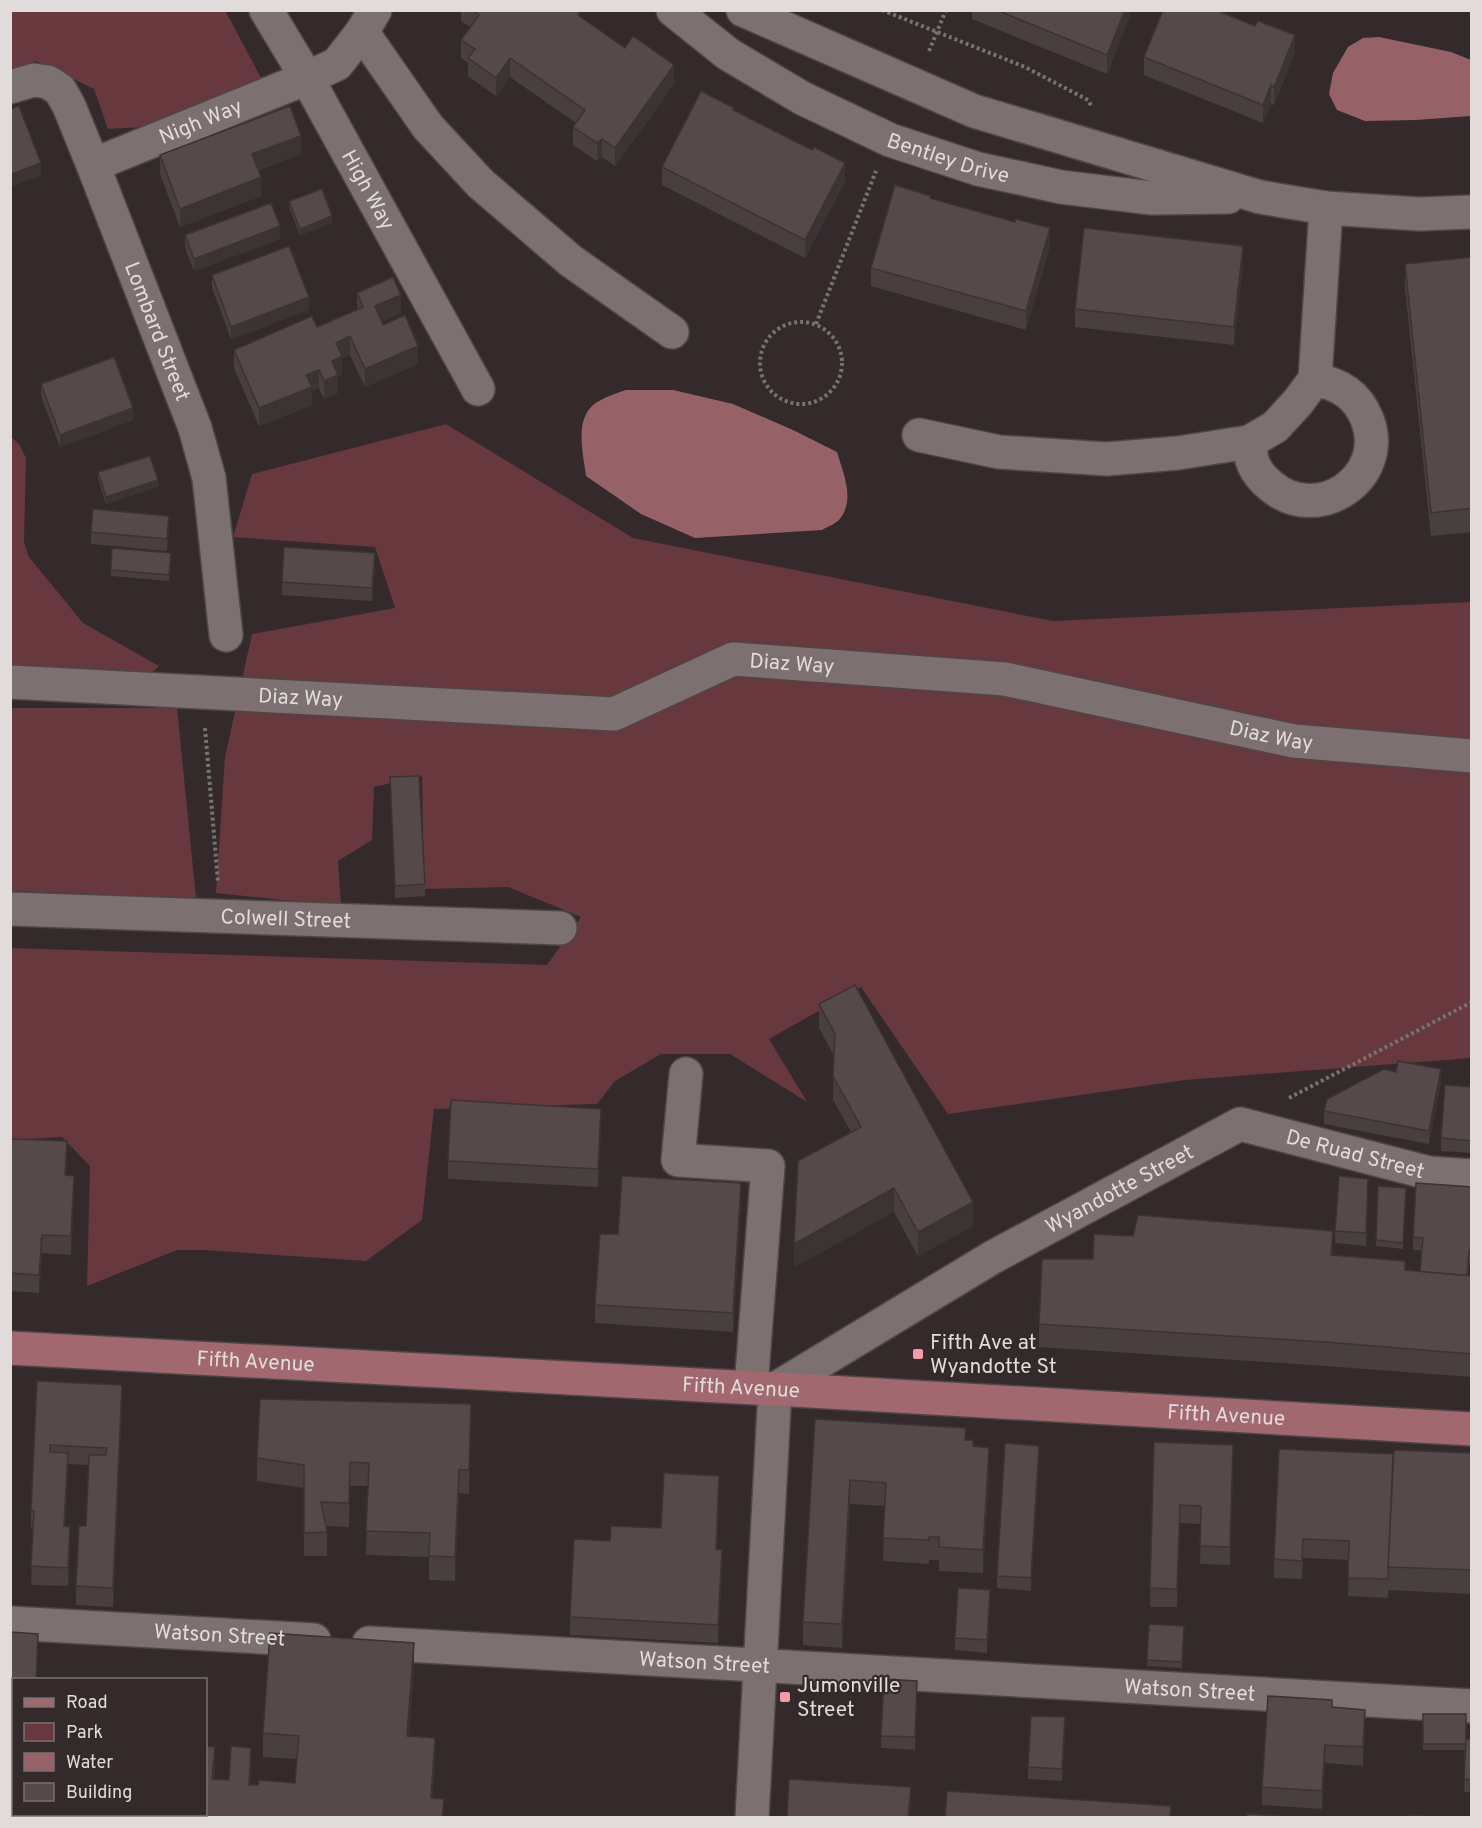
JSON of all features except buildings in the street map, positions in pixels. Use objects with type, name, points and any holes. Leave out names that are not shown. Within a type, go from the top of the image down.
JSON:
[{"type":"main road","name":"Fifth Avenue","points":[[10,1348],[1472,1429]]},
{"type":"street","name":"High Way","points":[[266,10],[307,78],[478,389]]},
{"type":"street","name":"Bentley Drive","points":[[673,10],[728,54],[802,98],[890,140],[978,169],[1061,188],[1151,198],[1260,197]]},
{"type":"street","name":"Bentley Drive","points":[[743,10],[974,111],[1260,197],[1326,207],[1419,214],[1472,212]]},
{"type":"street","points":[[307,78],[337,64],[368,21],[428,127],[481,184],[571,261],[672,332]]},
{"type":"street","name":"Nigh Way","points":[[93,165],[307,78]]},
{"type":"street","name":"Lombard Street","points":[[10,87],[34,80],[48,82],[60,90],[93,165],[198,438],[209,478],[226,635]]},
{"type":"street","points":[[919,435],[999,452],[1107,459],[1178,453],[1249,442],[1275,427],[1315,379],[1326,207]]},
{"type":"street","points":[[1249,442],[1253,462],[1264,481],[1280,494],[1300,501],[1320,501],[1340,494],[1356,482],[1366,466],[1371,447],[1371,427],[1363,409],[1351,394],[1334,384],[1315,379]]},
{"type":"street","name":"Diaz Way","points":[[10,682],[614,714],[733,659],[1005,679],[1294,741],[1472,756]]},
{"type":"street","name":"Colwell Street","points":[[10,909],[560,928]]},
{"type":"street","points":[[686,1074],[678,1160],[768,1166],[763,1388],[761,1664],[752,1818]]},
{"type":"street","name":"De Ruad Street","points":[[1240,1124],[1429,1173],[1472,1176]]},
{"type":"street","name":"Wyandotte Street","points":[[763,1388],[993,1257],[1240,1124]]},
{"type":"street","name":"Watson Street","points":[[10,1623],[1472,1706]]},
{"type":"path","points":[[882,10],[1025,67],[1088,100],[1094,112]]},
{"type":"path","points":[[925,60],[946,10]]},
{"type":"path","points":[[816,324],[878,167]]},
{"type":"path","points":[[796,322],[816,324],[827,330],[836,340],[841,352],[842,366],[839,379],[831,391],[820,400],[807,404],[793,404],[780,399],[769,390],[761,378],[760,351],[767,338],[777,328],[796,322]]},
{"type":"path","points":[[202,693],[221,916]]},
{"type":"path","points":[[1240,1124],[1472,1002]]},
{"type":"green space","points":[[225,10],[261,78],[142,127],[108,129],[94,89],[36,61],[11,69],[11,11]]},
{"type":"green space","points":[[446,424],[633,538],[1053,621],[1471,602],[1471,1058],[1185,1080],[948,1114],[861,987],[769,1039],[807,1102],[730,1054],[661,1054],[615,1081],[597,1104],[434,1109],[422,1220],[366,1261],[177,1250],[87,1286],[90,1166],[62,1137],[11,1140],[10,948],[547,965],[581,917],[508,887],[424,889],[422,776],[374,787],[372,840],[338,861],[341,906],[216,893],[225,757],[252,634],[395,608],[375,547],[233,537],[252,474]]},
{"type":"green space","points":[[10,436],[19,444],[26,458],[24,542],[29,557],[83,623],[159,666],[149,675],[11,676]]},
{"type":"green space","points":[[11,708],[177,708],[196,898],[11,891]]},
{"type":"water","points":[[1379,37],[1451,52],[1471,60],[1471,116],[1365,121],[1337,110],[1329,94],[1333,73],[1348,47],[1363,38]]},
{"type":"water","points":[[626,390],[673,390],[733,404],[837,452],[847,486],[847,504],[844,512],[839,520],[822,530],[695,538],[641,514],[586,476],[583,456],[583,425],[591,407],[609,396]]},
{"type":"place","name":"Fifth Ave at Wyandotte St","points":[[918,1354]]},
{"type":"place","name":"Jumonville Street","points":[[785,1697]]}]
